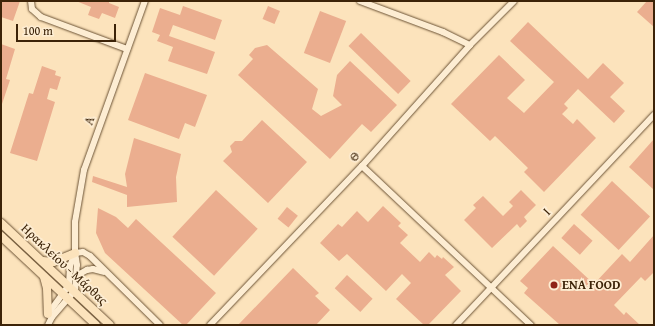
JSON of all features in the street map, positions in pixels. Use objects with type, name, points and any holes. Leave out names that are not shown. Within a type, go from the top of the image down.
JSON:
[{"type":"main road","name":"Ηρακλείου - Μάρθας","points":[[1,223],[110,325]]},
{"type":"main road","name":"Ηρακλείου - Μάρθας","points":[[1,236],[96,325]]},
{"type":"main road","points":[[43,261],[53,262],[75,253]]},
{"type":"main road","points":[[44,277],[47,288],[48,314]]},
{"type":"street","points":[[31,1],[32,9],[40,17],[127,49]]},
{"type":"street","name":"Α","points":[[72,288],[76,276],[77,265],[75,253],[75,222],[84,170],[145,1]]},
{"type":"street","points":[[360,1],[443,32],[470,45]]},
{"type":"street","name":"Θ","points":[[210,325],[362,166],[470,45],[514,1]]},
{"type":"street","name":"Ι","points":[[456,325],[654,115]]},
{"type":"street","points":[[362,166],[531,325]]},
{"type":"street","points":[[75,253],[83,252],[160,325]]},
{"type":"street","name":"Α","points":[[72,288],[70,266],[75,253]]},
{"type":"street","points":[[76,276],[87,270],[93,269],[105,273]]},
{"type":"street","points":[[49,325],[48,314],[72,288]]},
{"type":"street","points":[[49,325],[52,317],[65,296]]},
{"type":"building","points":[[1,1],[20,1],[13,21],[1,17]]},
{"type":"building","points":[[76,1],[109,1],[109,3],[119,7],[115,18],[102,13],[99,19],[88,15],[91,7]]},
{"type":"building","points":[[647,1],[654,1],[654,27],[637,12]]},
{"type":"building","points":[[183,6],[222,20],[215,40],[173,25],[169,36],[215,52],[207,74],[168,61],[173,47],[157,41],[160,35],[152,32],[160,8],[180,15]]},
{"type":"building","points":[[268,6],[280,11],[274,24],[263,19]]},
{"type":"building","points":[[320,11],[346,21],[330,63],[304,53]]},
{"type":"building","points":[[528,22],[588,79],[603,63],[624,83],[610,97],[625,111],[614,123],[578,89],[564,104],[568,108],[562,114],[573,124],[577,119],[596,138],[544,192],[524,172],[528,168],[495,136],[490,141],[451,104],[499,55],[525,80],[507,98],[524,113],[554,82],[510,41]]},
{"type":"building","points":[[361,33],[411,81],[398,94],[348,46]]},
{"type":"building","points":[[1,44],[15,49],[6,79],[10,80],[2,104]]},
{"type":"building","points":[[267,45],[318,89],[312,109],[321,116],[342,105],[333,96],[337,75],[350,61],[397,105],[371,132],[362,124],[330,159],[238,75],[253,59],[249,55],[255,48]]},
{"type":"building","points":[[42,66],[56,71],[55,75],[61,77],[57,90],[50,88],[47,99],[55,102],[37,161],[10,153],[29,93],[33,94]]},
{"type":"building","points":[[145,73],[207,95],[195,127],[185,123],[179,139],[128,120]]},
{"type":"building","points":[[262,120],[307,162],[268,203],[223,161],[232,152],[230,146],[235,141],[242,141]]},
{"type":"building","points":[[134,138],[181,154],[176,177],[177,202],[127,207],[127,195],[92,182],[93,176],[127,187],[125,174]]},
{"type":"building","points":[[654,139],[654,190],[629,167]]},
{"type":"building","points":[[612,181],[650,216],[619,250],[581,215]]},
{"type":"building","points":[[216,190],[258,229],[214,276],[172,237]]},
{"type":"building","points":[[521,190],[536,205],[524,217],[527,221],[520,228],[517,224],[492,248],[464,220],[476,208],[473,205],[483,196],[503,216],[513,206],[509,202]]},
{"type":"building","points":[[383,206],[401,223],[398,226],[408,235],[400,243],[420,262],[429,252],[435,258],[437,255],[442,259],[443,257],[454,267],[445,275],[461,291],[428,325],[424,325],[396,299],[411,283],[402,274],[386,291],[347,254],[339,261],[320,243],[338,224],[342,227],[357,211],[368,222]]},
{"type":"building","points":[[287,207],[298,216],[288,227],[278,219]]},
{"type":"building","points":[[98,208],[116,217],[128,228],[136,219],[216,293],[186,325],[183,325],[105,253],[96,233]]},
{"type":"building","points":[[574,224],[593,241],[580,255],[561,238]]},
{"type":"building","points":[[654,235],[654,272],[645,281],[641,277],[614,305],[624,315],[626,312],[640,325],[560,325],[524,293],[528,288],[520,281],[553,246],[594,284],[622,254],[630,262]]},
{"type":"building","points":[[293,268],[319,293],[315,296],[330,310],[316,325],[238,325]]},
{"type":"building","points":[[347,275],[373,299],[360,312],[335,288]]},
{"type":"place","name":"ENA FOOD","points":[[554,285]]}]
